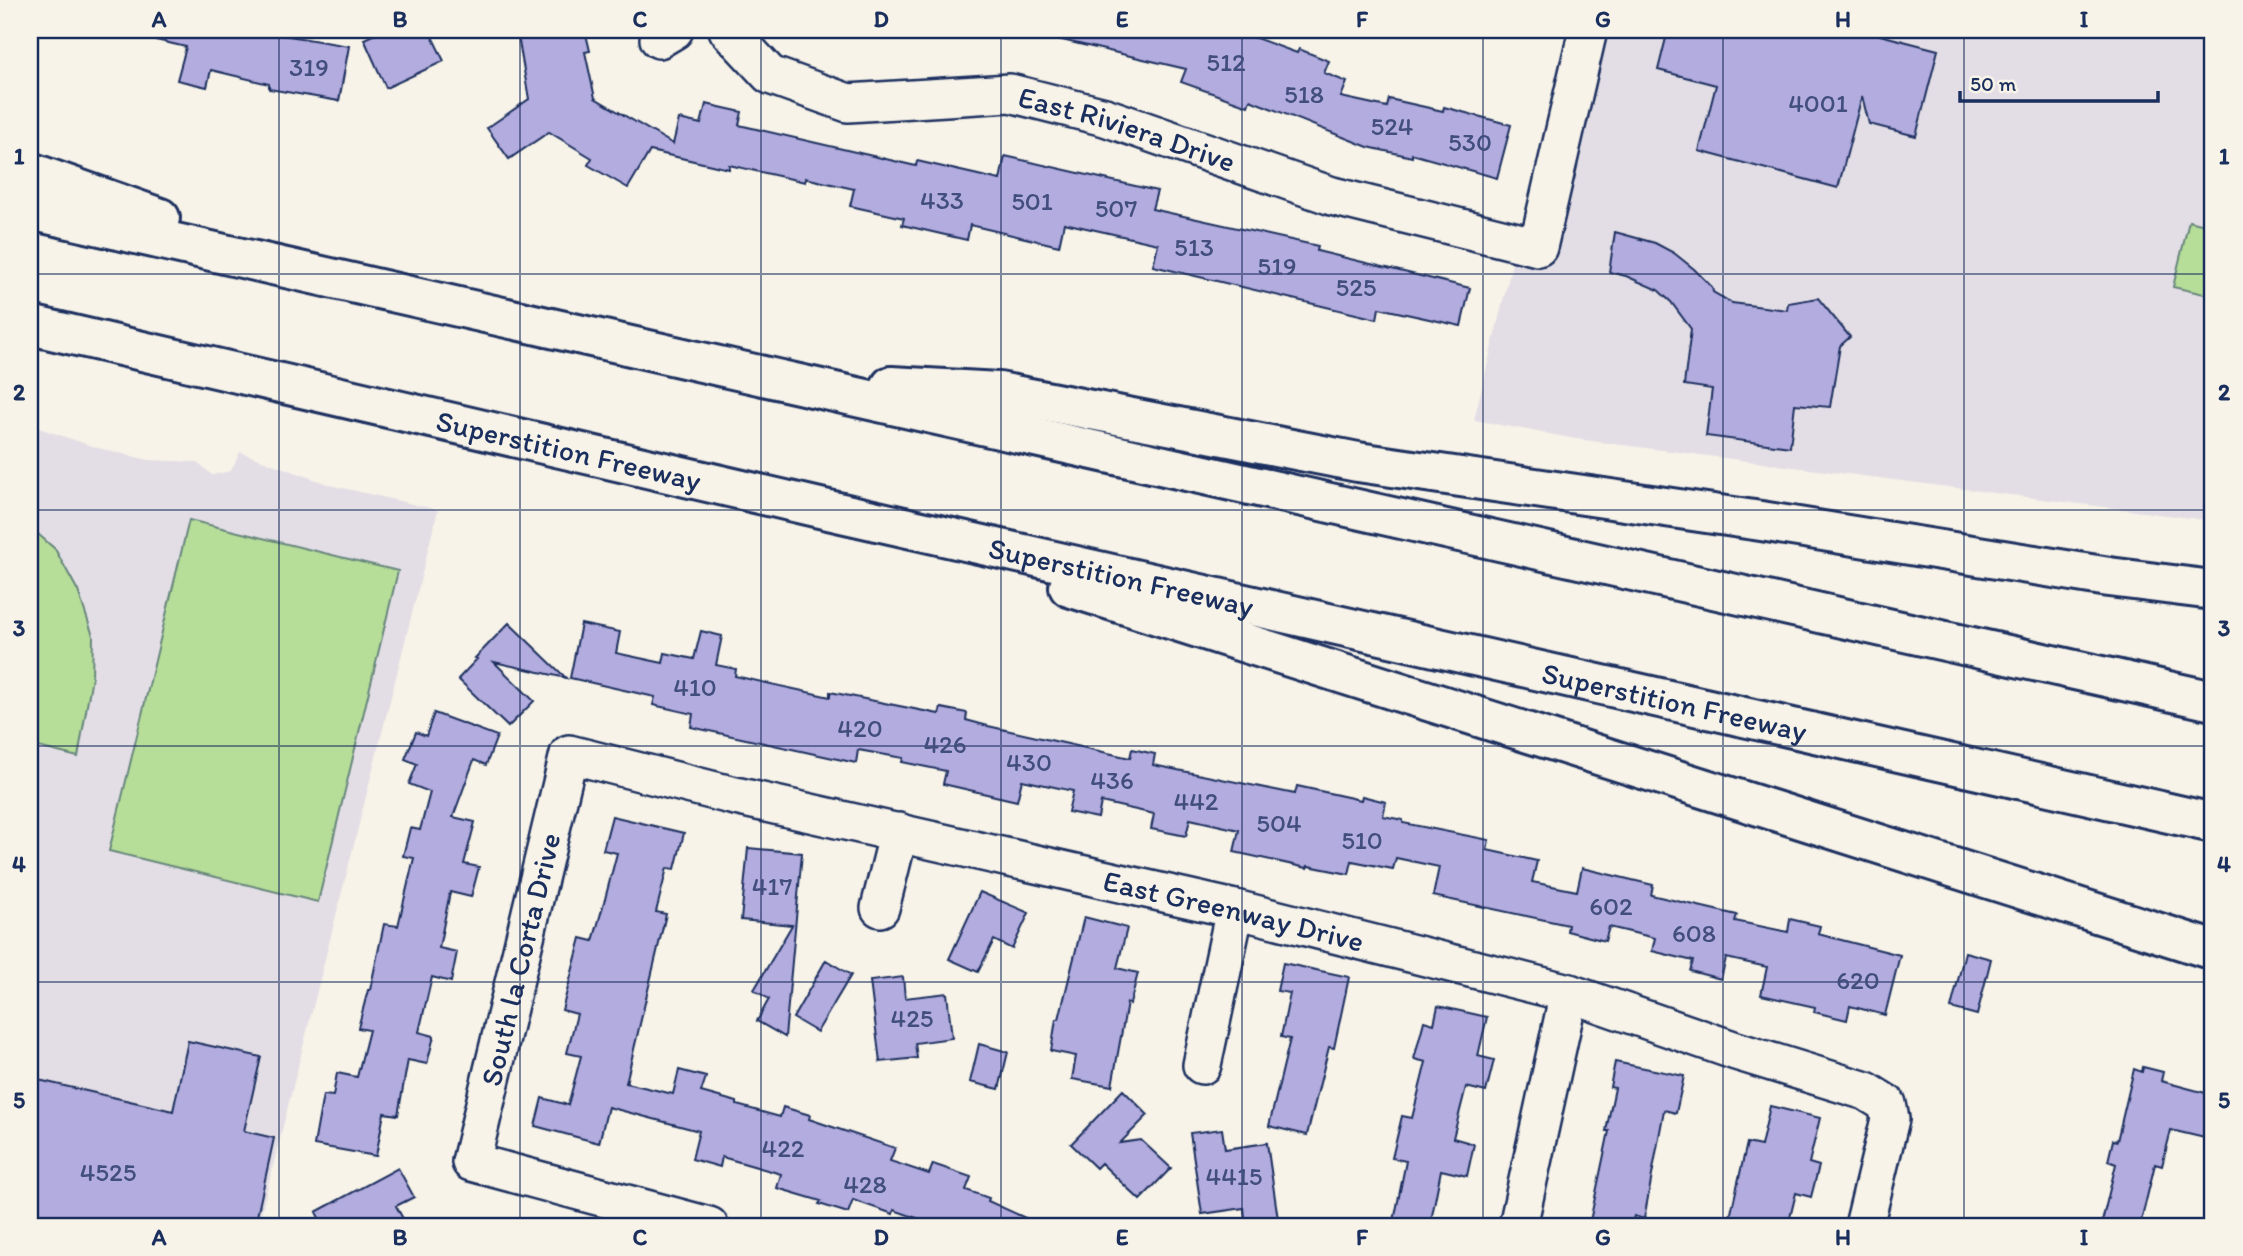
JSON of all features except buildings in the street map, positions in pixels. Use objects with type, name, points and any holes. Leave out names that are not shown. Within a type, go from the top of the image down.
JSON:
[{"type":"highway","points":[[30,172],[341,280]]},
{"type":"highway","points":[[30,210],[2213,701]]},
{"type":"highway","name":"Superstition Freeway","points":[[30,325],[824,509],[2213,823]]},
{"type":"highway","points":[[30,350],[388,409]]},
{"type":"highway","points":[[781,380],[999,392],[1358,462],[1762,521],[2109,578],[2213,590]]},
{"type":"highway","points":[[824,509],[2213,950]]},
{"type":"street","name":"East Riviera Drive","points":[[728,30],[770,75],[849,103],[1010,93],[1105,117],[1332,196],[1538,247],[1588,30]]},
{"type":"street","name":"East Greenway Drive","points":[[569,754],[731,795],[1235,909],[1569,993],[1736,1051],[1866,1091],[1887,1104],[1890,1119],[1864,1226]]},
{"type":"street","name":"South la Corta Drive","points":[[569,754],[471,1162],[709,1226]]},
{"type":"street","points":[[880,908],[899,832]]},
{"type":"street","points":[[1202,1065],[1235,909]]},
{"type":"street","points":[[1518,1226],[1569,993]]},
{"type":"shaded area","points":[[1589,30],[2213,30],[2213,521],[1576,439],[1474,420],[1517,243],[1538,247]]},
{"type":"shaded area","points":[[30,425],[98,448],[149,460],[197,462],[212,475],[231,471],[240,452],[330,485],[438,510],[258,1226],[30,1226]]},
{"type":"green space","points":[[2189,221],[2213,227],[2213,296],[2173,287]]},
{"type":"green space","points":[[189,520],[398,571],[318,902],[109,851]]},
{"type":"green space","points":[[30,527],[55,549],[78,591],[93,636],[92,677],[78,757],[30,745]]}]
